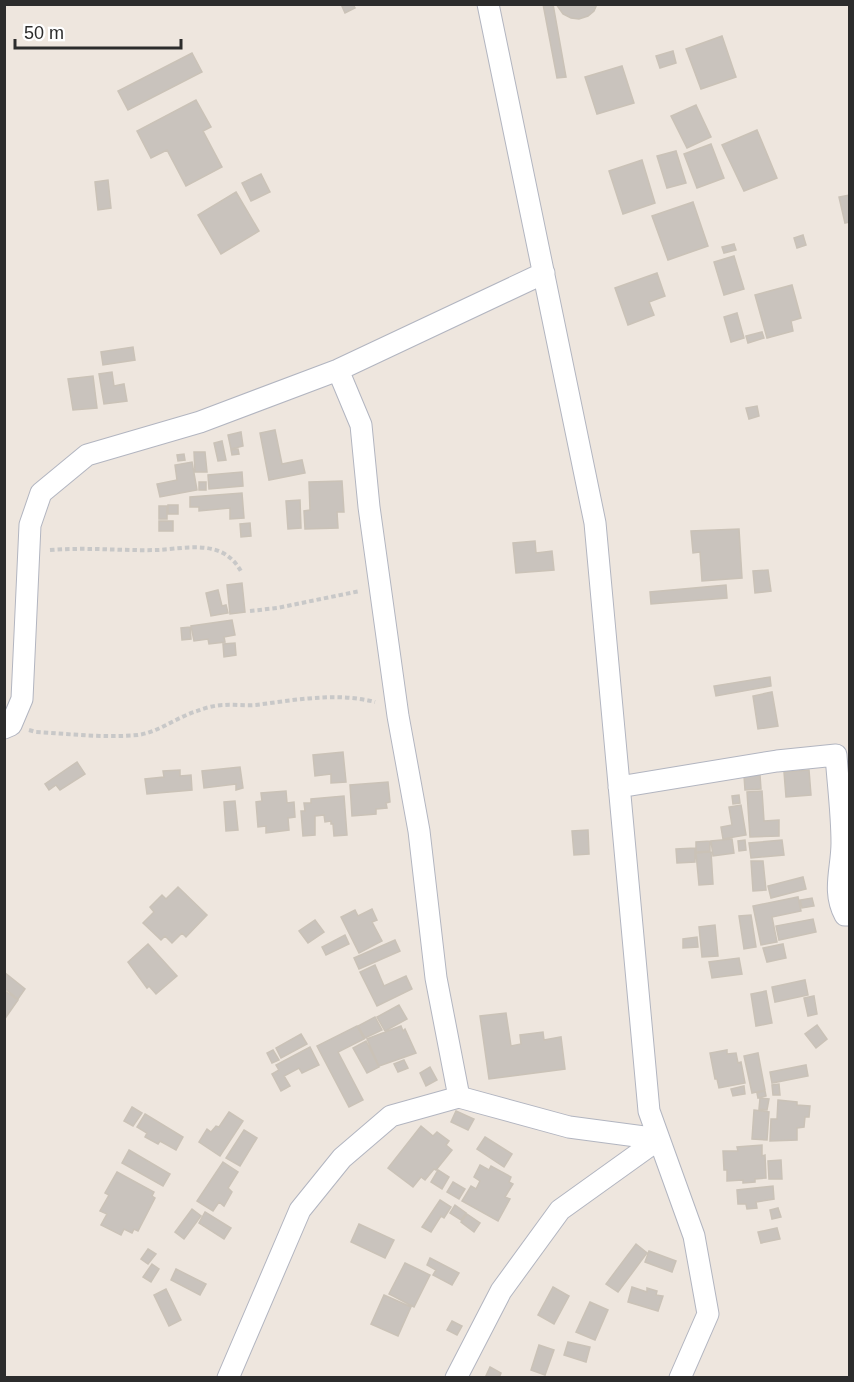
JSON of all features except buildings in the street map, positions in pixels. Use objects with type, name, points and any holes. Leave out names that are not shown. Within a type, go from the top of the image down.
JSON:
[{"type":"street","points":[[488,4],[595,523],[649,1111],[694,1236],[708,1314],[680,1377]]},
{"type":"street","points":[[8,726],[22,699],[30,525],[41,493],[87,455],[200,422],[338,370],[544,273]]},
{"type":"street","points":[[338,370],[361,425],[369,507],[398,716],[419,831],[436,978],[459,1097]]},
{"type":"street","points":[[619,787],[777,761],[837,755],[842,844],[838,878],[839,904],[845,915],[849,915]]},
{"type":"street","points":[[228,1377],[300,1210],[342,1158],[391,1116],[459,1097],[569,1127],[659,1139]]},
{"type":"street","points":[[456,1377],[501,1291],[560,1210],[659,1139]]},
{"type":"path","points":[[29,551],[87,547],[158,550],[195,548],[222,552],[236,562],[242,573]]},
{"type":"path","points":[[250,611],[277,608],[381,587]]},
{"type":"path","points":[[8,726],[36,732],[140,735],[173,723],[194,712],[221,705],[253,705],[322,698],[350,698],[374,702],[398,716]]}]
